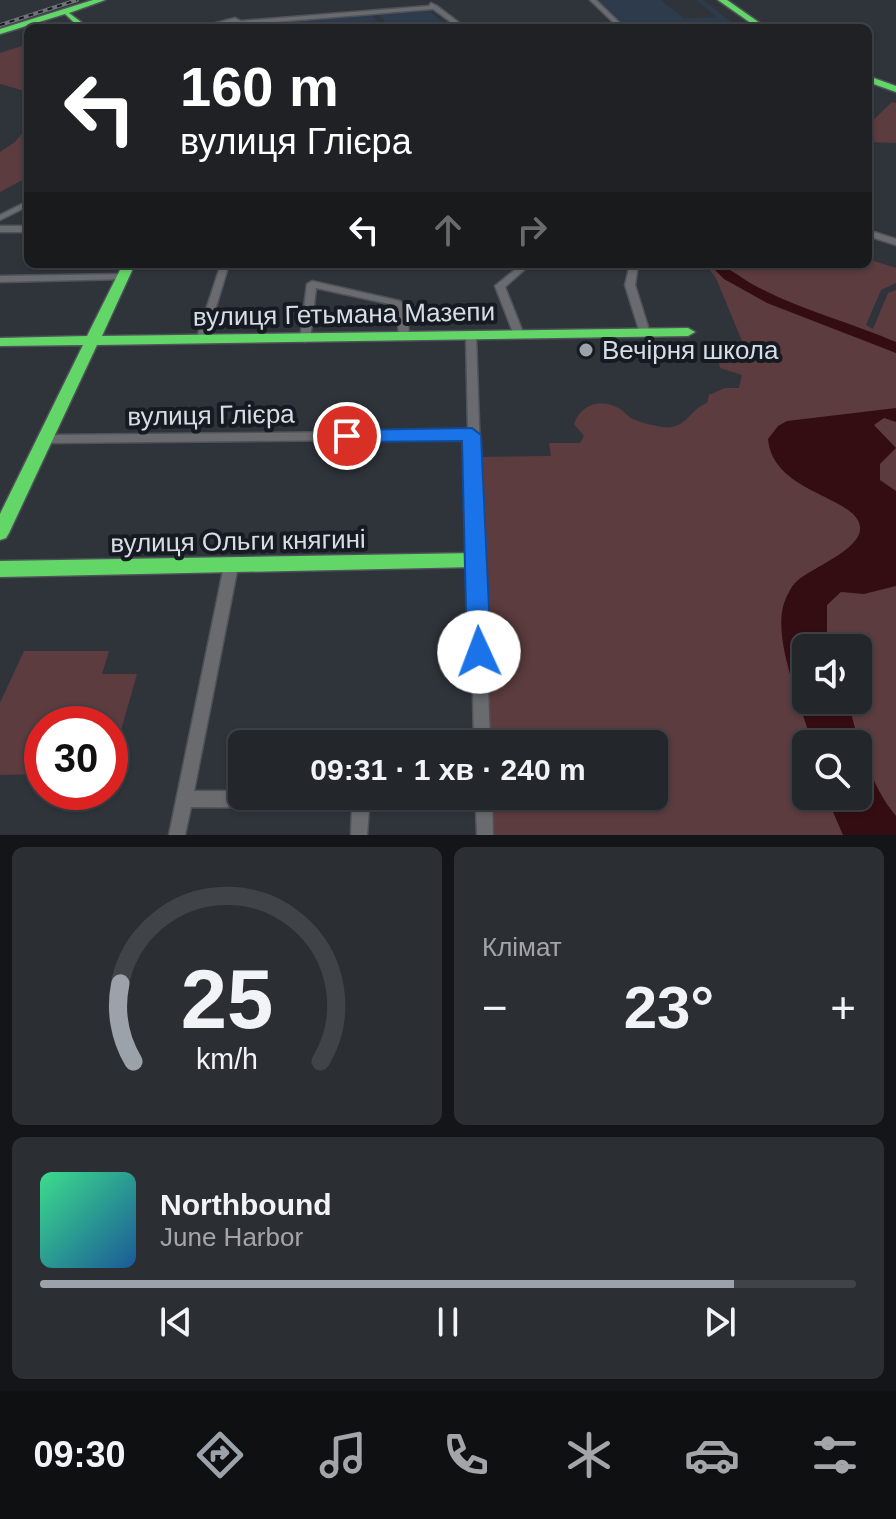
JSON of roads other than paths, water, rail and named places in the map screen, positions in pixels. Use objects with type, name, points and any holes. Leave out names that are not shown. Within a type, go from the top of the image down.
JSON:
[{"type":"street","points":[[31,24],[94,2],[116,0]]},
{"type":"street","points":[[426,0],[458,24]]},
{"type":"street","points":[[593,0],[618,24]]},
{"type":"street","points":[[40,24],[94,2]]},
{"type":"street","points":[[218,24],[235,20],[240,23],[435,7]]},
{"type":"street","points":[[734,11],[756,24]]},
{"type":"street","points":[[68,15],[80,24]]},
{"type":"street","points":[[0,35],[24,27]]},
{"type":"street","points":[[0,35],[24,29]]},
{"type":"street","points":[[872,80],[896,89]]},
{"type":"street","points":[[872,88],[896,96]]},
{"type":"street","points":[[0,218],[24,205]]},
{"type":"street","points":[[0,229],[24,229]]},
{"type":"street","points":[[872,234],[896,242]]},
{"type":"street","points":[[201,340],[224,268]]},
{"type":"street","points":[[519,335],[500,286],[522,268]]},
{"type":"street","points":[[633,268],[630,285],[645,333]]},
{"type":"street","points":[[0,279],[127,270],[0,533]]},
{"type":"street","points":[[305,339],[312,284],[397,303],[402,308],[404,337]]},
{"type":"street","name":"вулиця Гетьмана Мазепи","points":[[0,342],[688,332]]},
{"type":"street","points":[[471,336],[482,730]]},
{"type":"street","name":"вулиця Глієра","points":[[47,439],[472,435]]},
{"type":"street","name":"вулиця Ольги княгині","points":[[0,569],[476,560]]},
{"type":"street","points":[[177,835],[231,566]]},
{"type":"street","points":[[184,799],[228,799]]},
{"type":"street","points":[[359,835],[360,810]]},
{"type":"street","points":[[484,810],[485,835]]},
{"type":"waterway","points":[[720,268],[773,300],[896,348]]},
{"type":"railway","points":[[0,25],[77,0]]},
{"type":"place","name":"Вечірня школа","points":[[586,350]]}]
